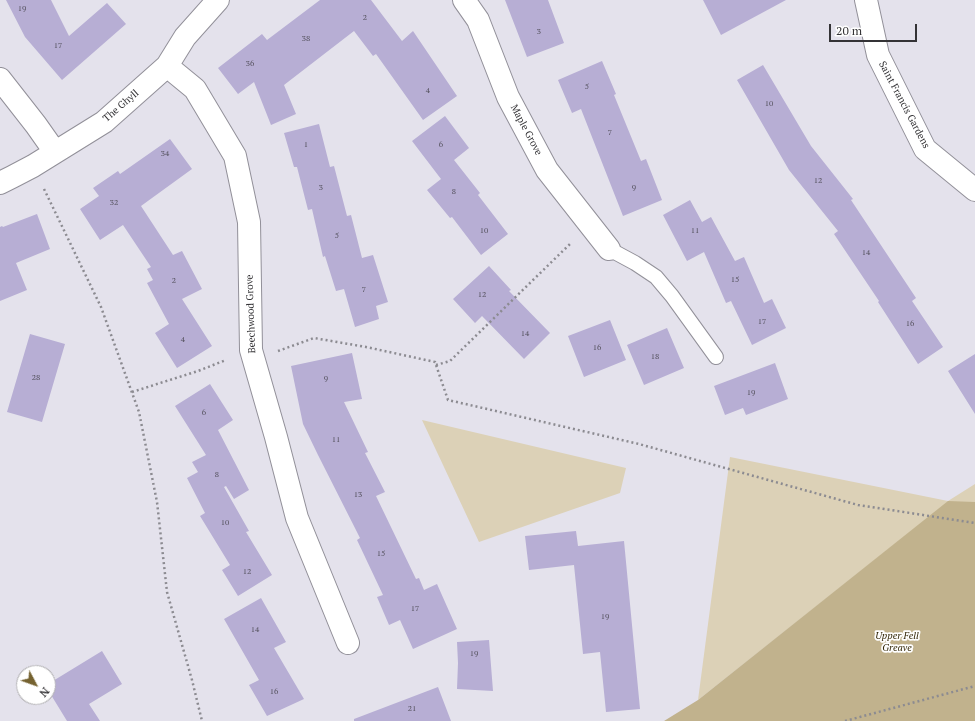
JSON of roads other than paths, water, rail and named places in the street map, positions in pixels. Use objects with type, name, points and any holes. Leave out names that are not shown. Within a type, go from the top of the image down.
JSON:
[{"type":"street","name":"The Ghyll","points":[[0,183],[33,166],[104,122],[166,66],[185,37],[218,0]]},
{"type":"street","name":"Maple Grove","points":[[464,0],[478,20],[508,97],[547,170],[609,249]]},
{"type":"street","name":"Saint Francis Gardens","points":[[866,0],[878,55],[925,149],[975,190]]},
{"type":"street","name":"Beechwood Grove","points":[[166,66],[195,89],[235,156],[249,222],[252,355],[276,437],[297,518],[348,643]]},
{"type":"street","points":[[0,79],[55,152]]},
{"type":"lane","points":[[609,249],[635,263],[656,277],[672,296],[716,357]]},
{"type":"park label","name":"Upper Fell Greave","points":[[897,642]]}]
